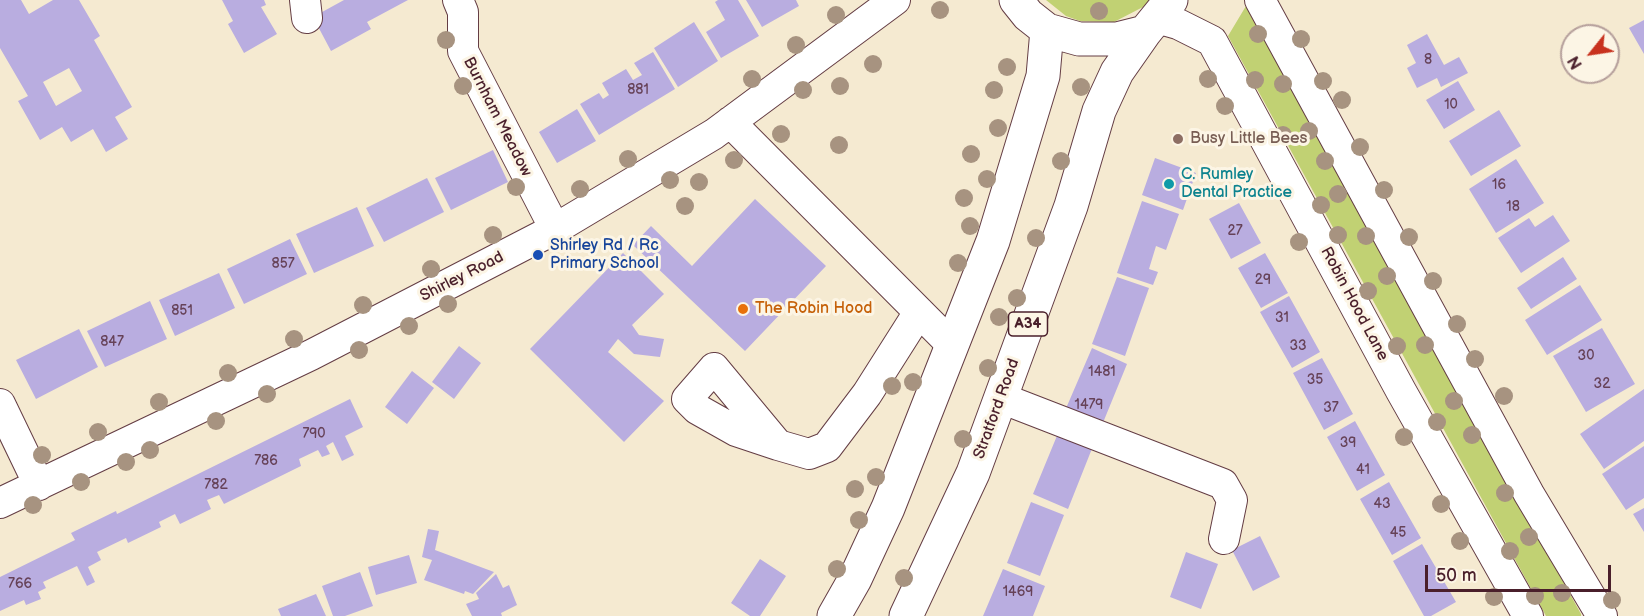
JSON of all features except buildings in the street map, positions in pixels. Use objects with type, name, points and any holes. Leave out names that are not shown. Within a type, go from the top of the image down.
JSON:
[{"type":"highway","points":[[1016,0],[1028,15],[1047,30],[1085,39],[1117,39],[1158,17]]},
{"type":"highway","name":"Stratford Road","points":[[906,616],[973,473],[1071,206],[1099,111],[1118,72],[1158,17]]},
{"type":"highway","points":[[834,616],[855,579],[888,508],[993,241],[1043,76],[1047,30]]},
{"type":"street","name":"Burnham Meadow","points":[[458,0],[463,12],[462,51],[555,229]]},
{"type":"street","name":"Shirley Road","points":[[0,503],[311,355],[555,229],[714,134],[895,0]]},
{"type":"street","points":[[1260,0],[1524,484],[1602,616]]},
{"type":"street","name":"Robin Hood Lane","points":[[1158,17],[1212,41],[1401,391],[1528,616]]},
{"type":"street","points":[[730,122],[952,345]]},
{"type":"street","points":[[778,445],[809,454],[827,447],[867,394],[919,312]]},
{"type":"street","points":[[1001,398],[1223,484],[1232,500],[1224,539]]},
{"type":"street","points":[[0,404],[39,485]]},
{"type":"green space","points":[[1046,0],[1150,0],[1143,7],[1114,22],[1080,21],[1066,16]]},
{"type":"green space","points":[[1246,6],[1581,616],[1546,616],[1228,36]]},
{"type":"place","name":"Busy Little Bees","points":[[1178,139]]},
{"type":"place","name":"C. Rumley Dental Practice","points":[[1169,184]]},
{"type":"place","name":"Shirley Rd / Rc Primary School","points":[[538,255]]},
{"type":"place","name":"The Robin Hood","points":[[743,309]]}]
